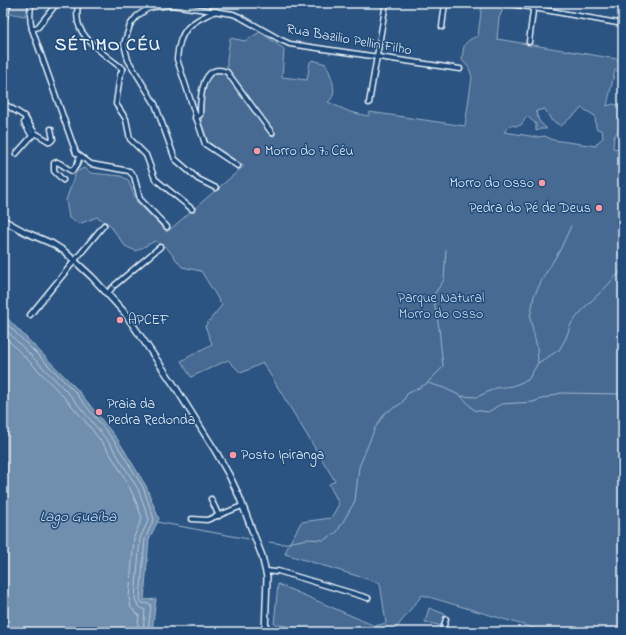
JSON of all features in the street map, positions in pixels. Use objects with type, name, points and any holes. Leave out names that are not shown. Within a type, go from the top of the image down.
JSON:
[{"type":"main road","points":[[3,23],[8,3]]},
{"type":"main road","points":[[3,220],[25,232],[53,244],[75,260],[108,292],[136,328],[174,385],[229,475],[266,571],[268,594],[265,632]]},
{"type":"street","points":[[32,3],[30,8],[32,29],[76,153],[91,164],[129,171],[134,176],[140,199],[167,227]]},
{"type":"street","points":[[32,29],[38,27],[57,3]]},
{"type":"street","points":[[78,3],[77,14],[79,26],[85,37],[123,69]]},
{"type":"street","points":[[369,103],[386,3]]},
{"type":"street","points":[[442,27],[445,3]]},
{"type":"street","points":[[506,3],[534,5],[623,24]]},
{"type":"street","name":"Rua Bazilio Pellin Filho","points":[[216,188],[198,179],[175,159],[155,104],[130,66],[124,44],[127,34],[130,25],[137,16],[147,10],[154,7],[172,5],[216,11],[240,17],[290,44],[460,69]]},
{"type":"street","points":[[529,42],[534,5]]},
{"type":"street","points":[[216,11],[202,18],[186,29],[180,36],[177,47],[177,58],[195,118],[205,144],[238,166]]},
{"type":"street","points":[[130,66],[123,69],[120,75],[116,104],[126,119],[130,139],[146,155],[155,180],[192,209]]},
{"type":"street","points":[[195,118],[200,115],[200,96],[207,76],[214,70],[218,69],[227,72],[272,133]]},
{"type":"street","points":[[3,103],[21,114],[26,119],[33,135],[50,142],[53,139],[51,128]]},
{"type":"street","points":[[16,154],[33,135]]},
{"type":"street","points":[[63,180],[54,171],[54,164],[57,162],[61,163],[72,171],[77,165],[80,156]]},
{"type":"street","points":[[30,315],[104,225]]},
{"type":"street","points":[[108,292],[113,286],[160,247]]},
{"type":"street","points":[[211,499],[219,516]]},
{"type":"street","points":[[192,518],[207,520],[242,506]]},
{"type":"street","points":[[266,571],[277,572],[368,598]]},
{"type":"street","points":[[442,632],[446,619]]},
{"type":"green space","points":[[13,3],[29,3],[25,16],[8,13]]},
{"type":"green space","name":"Parque Natural Morro do Osso","points":[[482,4],[501,7],[503,9],[499,18],[497,39],[623,60],[623,73],[615,70],[607,106],[613,104],[619,106],[623,113],[620,127],[614,137],[613,148],[623,150],[623,632],[547,632],[422,595],[393,632],[322,632],[274,624],[278,584],[375,626],[386,623],[380,583],[285,554],[301,522],[331,518],[339,504],[329,484],[335,481],[263,363],[241,373],[228,360],[191,377],[181,361],[212,344],[205,326],[222,305],[201,271],[182,267],[167,248],[155,241],[136,251],[125,246],[109,224],[97,217],[79,224],[69,218],[66,200],[76,172],[84,168],[91,173],[121,176],[128,180],[137,202],[167,232],[244,166],[208,142],[201,122],[203,107],[201,98],[208,76],[214,71],[227,71],[230,38],[245,41],[260,32],[284,49],[282,77],[307,80],[310,62],[313,60],[326,64],[332,78],[334,89],[332,98],[328,102],[350,112],[368,116],[370,112],[465,126],[472,77],[469,68],[462,60],[463,51],[466,42],[478,36]],"holes":[[[582,108],[595,116],[596,128],[602,131],[603,138],[597,143],[596,146],[553,140],[545,136],[537,137],[504,132],[510,125],[521,125],[527,116],[536,124],[536,131],[547,129],[539,121],[536,111],[545,109],[551,120],[561,126]]]},
{"type":"green space","points":[[429,608],[445,614],[442,626],[425,622]]},
{"type":"water","name":"Lago Guaíba","points":[[3,314],[77,389],[118,440],[146,486],[159,519],[149,539],[144,600],[156,599],[152,632],[3,632]]},
{"type":"waterway","points":[[269,542],[283,544],[307,539],[324,540],[337,532],[355,501],[359,467],[375,428],[385,413],[402,403],[407,394],[428,383],[444,388],[461,396],[477,397],[496,388],[512,386],[528,380],[538,363],[537,347],[530,318],[534,296],[560,250],[571,226]]},
{"type":"waterway","points":[[428,382],[443,367],[439,328],[433,296],[444,280],[446,250]]},
{"type":"waterway","points":[[538,363],[559,350],[566,338],[571,324],[586,306],[623,269]]},
{"type":"waterway","points":[[461,396],[474,410],[488,412],[501,404],[533,402],[560,393],[623,394]]},
{"type":"waterway","points":[[157,522],[248,539]]},
{"type":"place","name":"Morro do 7º Céu","points":[[257,151]]},
{"type":"place","name":"Morro do Osso","points":[[542,183]]},
{"type":"place","name":"Pedra do Pé de Deus","points":[[599,208]]},
{"type":"place","name":"APCEF","points":[[120,320]]},
{"type":"place","name":"Praia da Pedra Redonda","points":[[99,412]]},
{"type":"place","name":"Posto Ipiranga","points":[[233,455]]},
{"type":"district","name":"SÉTIMO CÉU","points":[[108,46]]}]
